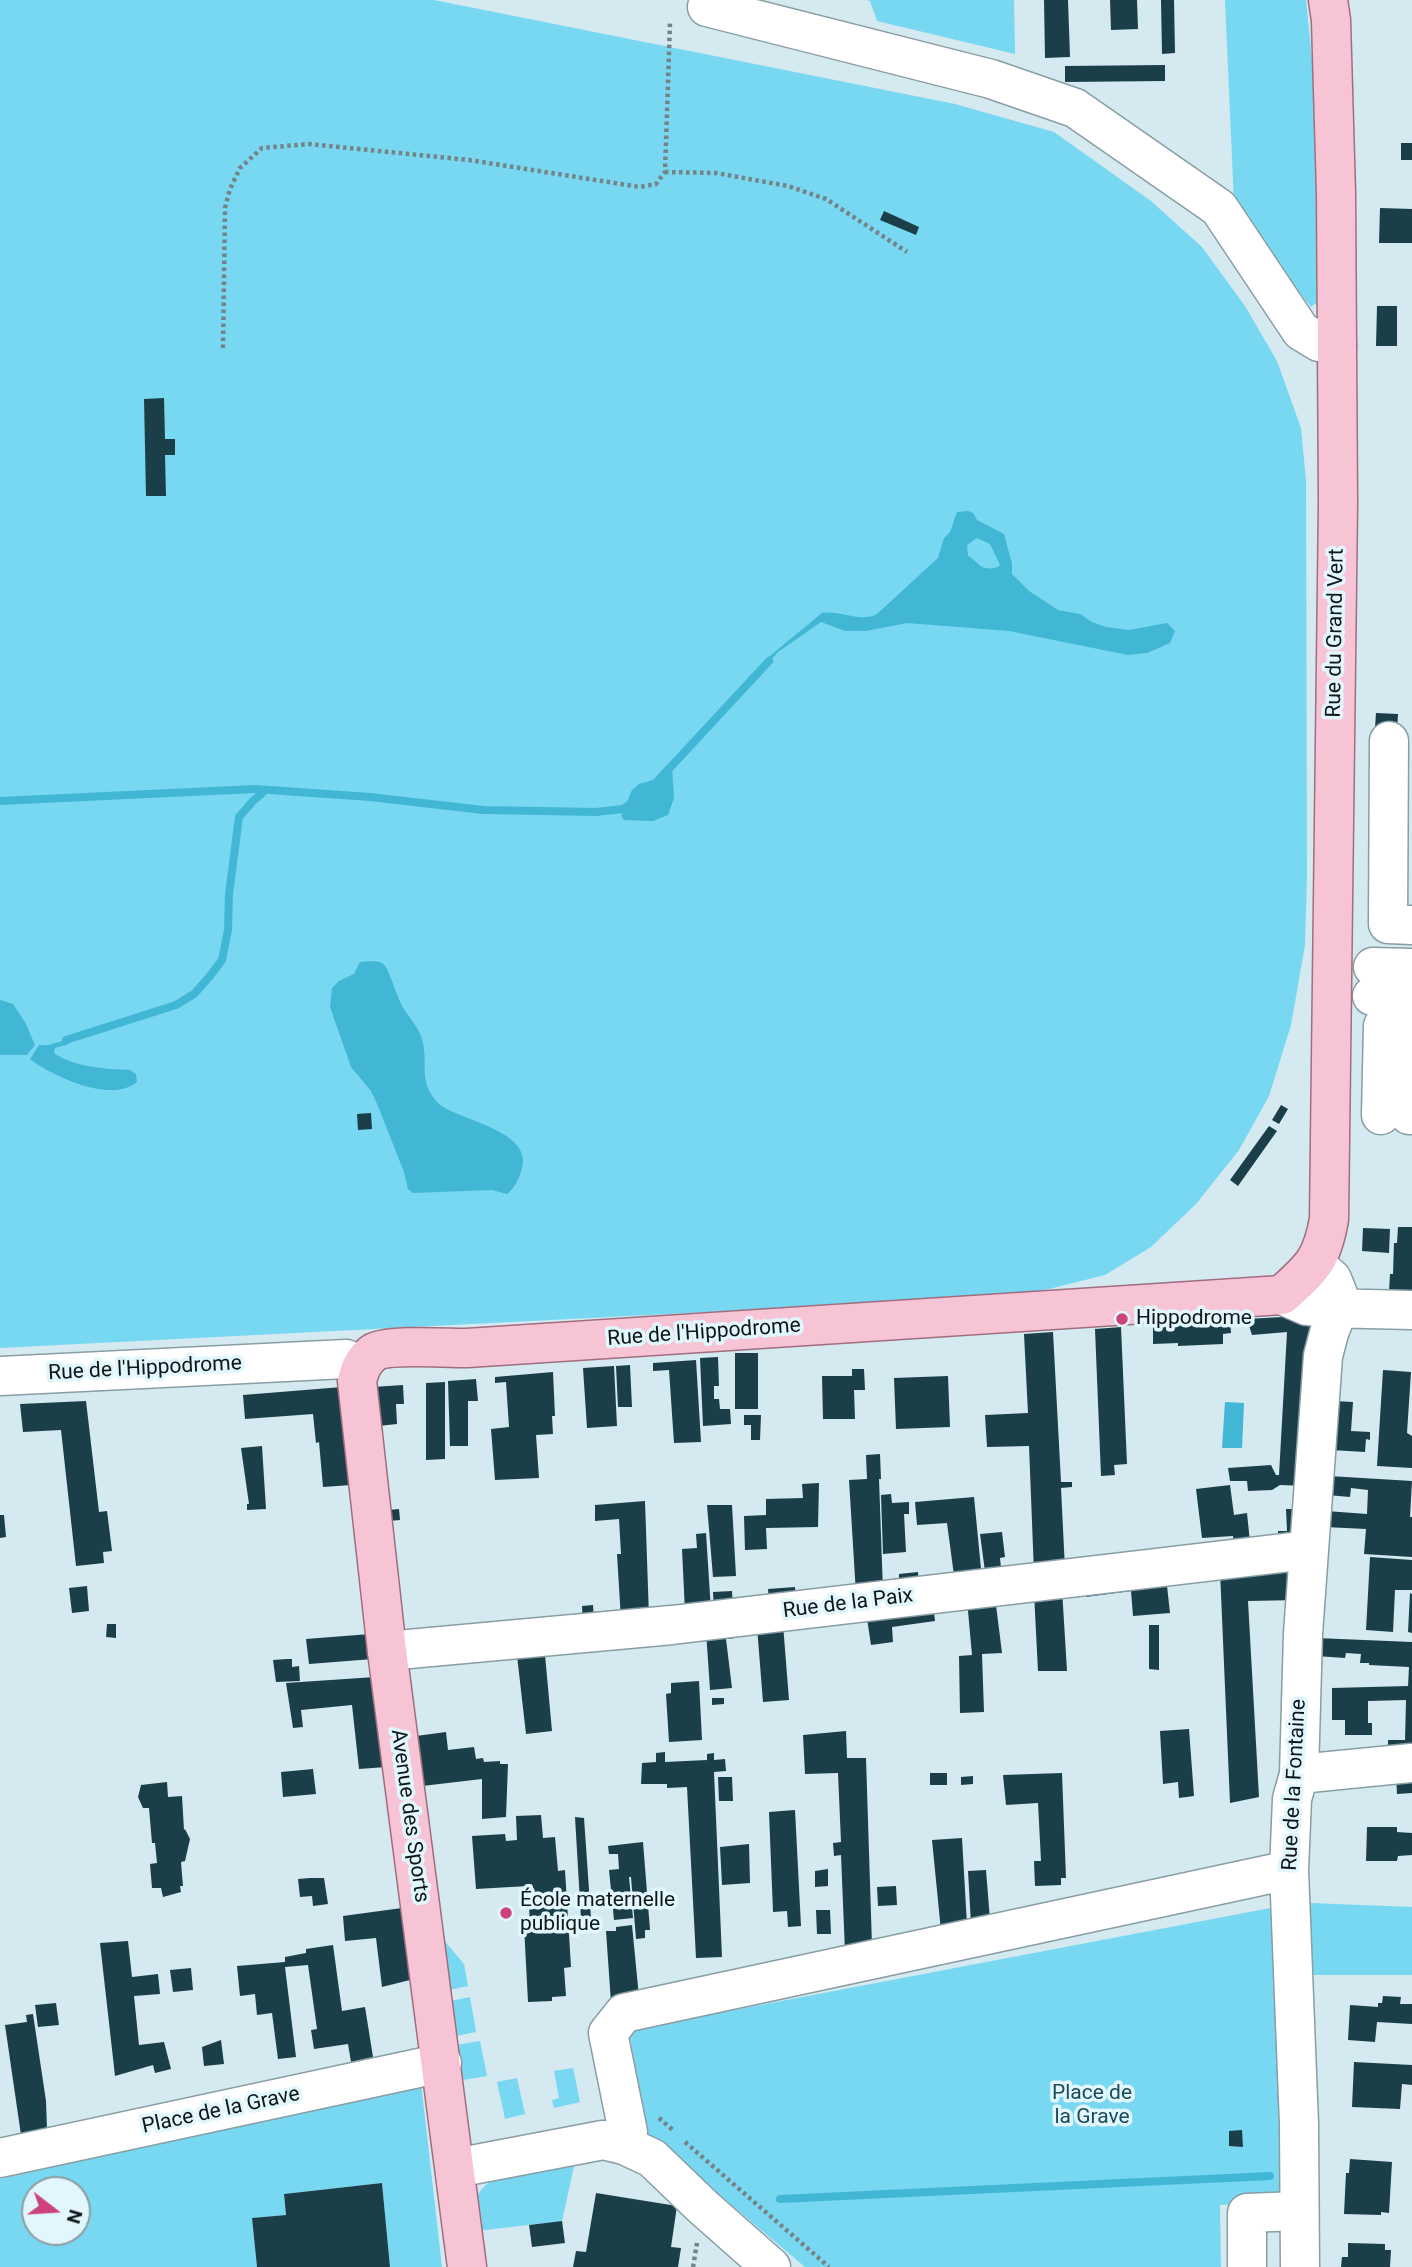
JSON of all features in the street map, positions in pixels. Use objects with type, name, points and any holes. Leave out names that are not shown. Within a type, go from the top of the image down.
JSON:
[{"type":"main road","name":"Rue du Grand Vert","points":[[1282,1295],[1315,1264],[1325,1242],[1329,1219],[1338,503],[1336,193],[1331,20],[1328,0]]},
{"type":"main road","name":"Rue de l'Hippodrome","points":[[361,1365],[375,1351],[392,1348],[467,1348],[1282,1295]]},
{"type":"main road","name":"Avenue des Sports","points":[[361,1365],[357,1381],[387,1651],[467,2267]]},
{"type":"street","points":[[707,7],[991,79],[1075,108],[1219,208],[1301,331],[1319,342],[1337,345]]},
{"type":"street","points":[[1389,741],[1400,820],[1388,924],[1412,925]]},
{"type":"street","points":[[1334,819],[1400,820]]},
{"type":"street","points":[[1395,1115],[1391,998],[1412,947]]},
{"type":"street","points":[[1331,1027],[1391,998],[1412,968]]},
{"type":"street","points":[[1315,1264],[1332,1279],[1338,1294],[1339,1307]]},
{"type":"street","name":"Rue de l'Hippodrome","points":[[1282,1295],[1307,1306],[1324,1308],[1412,1310]]},
{"type":"street","name":"Rue de la Fontaine","points":[[1300,2267],[1299,2124],[1289,1870],[1292,1799],[1299,1774],[1303,1634],[1323,1356],[1339,1307]]},
{"type":"street","name":"Rue de l'Hippodrome","points":[[0,1376],[346,1359],[361,1365]]},
{"type":"street","name":"Rue de la Paix","points":[[387,1651],[672,1625],[1308,1550]]},
{"type":"street","points":[[1299,1774],[1412,1763]]},
{"type":"street","points":[[624,2145],[628,2132],[608,2033],[624,2013],[1289,1870]]},
{"type":"street","name":"Place de la Grave","points":[[0,2158],[442,2063]]},
{"type":"street","points":[[456,2168],[603,2140],[624,2145],[652,2158],[771,2267]]},
{"type":"street","points":[[1247,2267],[1247,2213],[1299,2211]]},
{"type":"path","points":[[223,348],[225,208],[240,168],[262,148],[309,144],[456,159],[640,187],[656,184],[665,172],[670,23]]},
{"type":"path","points":[[665,172],[716,173],[788,186],[826,199],[906,252]]},
{"type":"path","points":[[622,2099],[633,2096],[674,2132]]},
{"type":"path","points":[[684,2141],[829,2267]]},
{"type":"green space","points":[[0,0],[434,0],[955,104],[1054,132],[1151,201],[1202,247],[1245,306],[1277,361],[1301,428],[1306,481],[1307,876],[1305,945],[1291,1025],[1269,1096],[1239,1150],[1196,1204],[1151,1247],[1105,1275],[1003,1297],[0,1348]]},
{"type":"green space","points":[[866,0],[1014,0],[1015,54],[877,21],[870,1]]},
{"type":"green space","points":[[1225,0],[1306,0],[1320,138],[1319,301],[1311,307],[1234,204]]},
{"type":"green space","points":[[1310,1903],[1412,1907],[1412,1975],[1312,1975]]},
{"type":"green space","name":"Place de la Grave","points":[[1281,1906],[1283,2202],[1220,2205],[1221,2267],[805,2267],[645,2132],[629,2030]]},
{"type":"green space","points":[[442,1938],[464,1964],[468,1986],[449,1990]]},
{"type":"green space","points":[[470,1997],[476,2032],[456,2036],[450,2001]]},
{"type":"green space","points":[[480,2041],[487,2076],[463,2080],[457,2045]]},
{"type":"green space","points":[[573,2068],[580,2102],[554,2108],[552,2100],[559,2098],[554,2071]]},
{"type":"green space","points":[[517,2078],[525,2114],[505,2119],[497,2082]]},
{"type":"green space","points":[[421,2083],[442,2267],[390,2267],[382,2183],[284,2194],[286,2215],[252,2218],[257,2267],[0,2267],[0,2179]]},
{"type":"green space","points":[[576,2157],[562,2221],[477,2231],[474,2204],[480,2192],[490,2182],[517,2169]]},
{"type":"shaded area","points":[[957,512],[973,513],[977,520],[1004,534],[1012,574],[1029,591],[1058,610],[1080,614],[1106,627],[1129,630],[1167,623],[1175,631],[1170,643],[1147,653],[1128,655],[1009,631],[907,623],[866,631],[845,631],[821,622],[778,652],[770,661],[765,660],[822,613],[857,617],[877,614],[938,558]],"holes":[[[977,538],[990,544],[1000,565],[998,567],[984,568],[968,556],[967,545]]]},
{"type":"shaded area","points":[[668,764],[672,766],[674,798],[668,815],[653,821],[624,820],[621,816],[632,790],[639,784],[653,780]]},
{"type":"shaded area","points":[[360,962],[380,962],[387,969],[402,1006],[422,1038],[426,1081],[438,1103],[507,1136],[517,1146],[523,1157],[521,1172],[514,1187],[507,1194],[492,1190],[413,1193],[408,1189],[378,1106],[371,1091],[351,1067],[330,1007],[332,988],[339,981],[354,974]]},
{"type":"shaded area","points":[[0,1000],[13,1004],[25,1022],[35,1045],[27,1055],[0,1055]]},
{"type":"shaded area","points":[[66,1040],[69,1044],[55,1048],[54,1053],[80,1064],[130,1070],[136,1074],[137,1082],[126,1088],[98,1089],[67,1080],[30,1059],[39,1045]]},
{"type":"shaded area","points":[[1225,1402],[1244,1403],[1242,1448],[1222,1448]]},
{"type":"building","points":[[1044,0],[1068,0],[1070,57],[1045,58]]},
{"type":"building","points":[[1110,0],[1137,0],[1138,29],[1111,30]]},
{"type":"building","points":[[1161,0],[1174,0],[1175,53],[1162,54]]},
{"type":"building","points":[[1165,65],[1165,81],[1065,82],[1065,66]]},
{"type":"building","points":[[1401,143],[1412,143],[1412,160],[1401,160]]},
{"type":"building","points":[[1380,208],[1412,209],[1412,243],[1379,243]]},
{"type":"building","points":[[884,211],[919,227],[916,235],[880,220]]},
{"type":"building","points":[[1377,306],[1397,306],[1397,346],[1376,346]]},
{"type":"building","points":[[164,398],[165,439],[175,439],[175,455],[165,455],[166,496],[146,496],[144,399]]},
{"type":"building","points":[[1376,713],[1398,714],[1397,732],[1375,728]]},
{"type":"building","points":[[1281,1105],[1288,1109],[1279,1124],[1272,1120]]},
{"type":"building","points":[[371,1113],[372,1129],[358,1130],[357,1114]]},
{"type":"building","points":[[1269,1126],[1277,1131],[1238,1186],[1230,1180]]},
{"type":"building","points":[[1398,1227],[1412,1227],[1412,1293],[1389,1292]]},
{"type":"building","points":[[1363,1228],[1390,1229],[1389,1253],[1362,1251]]},
{"type":"building","points":[[1317,1315],[1307,1486],[1280,1485],[1272,1490],[1248,1491],[1247,1481],[1230,1481],[1228,1468],[1271,1465],[1276,1475],[1279,1475],[1287,1332],[1252,1335],[1247,1319]]},
{"type":"building","points":[[1230,1320],[1231,1333],[1223,1334],[1223,1344],[1153,1344],[1153,1325]]},
{"type":"building","points":[[1121,1327],[1127,1464],[1114,1465],[1115,1475],[1101,1476],[1095,1329]]},
{"type":"building","points":[[1053,1332],[1061,1482],[1072,1482],[1072,1487],[1061,1488],[1065,1569],[1034,1573],[1029,1446],[987,1447],[985,1415],[1028,1413],[1024,1334]]},
{"type":"building","points":[[735,1353],[758,1353],[758,1409],[735,1409]]},
{"type":"building","points":[[718,1357],[719,1386],[714,1386],[714,1399],[719,1399],[720,1409],[730,1409],[731,1424],[703,1426],[700,1358]]},
{"type":"building","points":[[696,1360],[701,1442],[674,1443],[669,1370],[653,1371],[653,1363]]},
{"type":"building","points":[[630,1365],[632,1407],[618,1407],[616,1366]]},
{"type":"building","points":[[614,1366],[617,1426],[587,1428],[583,1368]]},
{"type":"building","points":[[852,1369],[864,1369],[865,1390],[854,1390],[855,1419],[823,1419],[822,1376],[852,1376]]},
{"type":"building","points":[[1383,1370],[1411,1372],[1407,1433],[1412,1436],[1412,1468],[1377,1466]]},
{"type":"building","points":[[553,1372],[553,1434],[536,1435],[539,1478],[495,1480],[491,1429],[509,1427],[506,1382],[495,1383],[495,1377]]},
{"type":"building","points":[[948,1376],[950,1427],[896,1429],[894,1378]]},
{"type":"building","points":[[476,1379],[478,1401],[468,1401],[468,1446],[450,1446],[448,1381]]},
{"type":"building","points":[[445,1382],[445,1459],[426,1460],[426,1383]]},
{"type":"building","points":[[403,1385],[404,1404],[396,1404],[397,1424],[378,1426],[373,1387]]},
{"type":"building","points":[[342,1387],[351,1485],[323,1487],[319,1442],[316,1443],[313,1414],[245,1419],[243,1395]]},
{"type":"building","points":[[86,1401],[99,1512],[107,1511],[112,1551],[103,1552],[104,1563],[76,1566],[61,1430],[23,1432],[20,1404]]},
{"type":"building","points":[[1334,1401],[1353,1402],[1351,1431],[1370,1432],[1370,1440],[1366,1439],[1365,1452],[1331,1450]]},
{"type":"building","points":[[744,1415],[761,1415],[760,1440],[751,1440],[751,1425],[744,1425]]},
{"type":"building","points":[[262,1446],[266,1509],[247,1510],[249,1504],[241,1448]]},
{"type":"building","points":[[880,1454],[883,1591],[856,1594],[849,1480],[867,1479],[866,1455]]},
{"type":"building","points":[[1329,1476],[1412,1481],[1412,1557],[1364,1554],[1366,1529],[1325,1527],[1326,1511],[1367,1514],[1368,1490],[1351,1488],[1350,1497],[1327,1495]]},
{"type":"building","points":[[819,1483],[818,1527],[766,1528],[767,1549],[745,1550],[744,1516],[766,1515],[766,1499],[803,1498],[802,1484]]},
{"type":"building","points":[[1230,1485],[1234,1515],[1247,1513],[1250,1542],[1234,1544],[1233,1536],[1202,1538],[1196,1489]]},
{"type":"building","points":[[891,1494],[892,1503],[909,1502],[909,1514],[904,1514],[906,1552],[883,1554],[881,1495]]},
{"type":"building","points":[[974,1497],[982,1579],[955,1583],[947,1523],[917,1525],[915,1502]]},
{"type":"building","points":[[645,1501],[649,1617],[621,1620],[617,1554],[621,1554],[619,1519],[595,1521],[595,1505]]},
{"type":"building","points":[[707,1505],[732,1505],[736,1576],[713,1577]]},
{"type":"building","points":[[399,1509],[400,1520],[389,1521],[388,1510]]},
{"type":"building","points":[[1286,1509],[1306,1509],[1304,1542],[1278,1542],[1278,1531],[1287,1531]]},
{"type":"building","points":[[0,1515],[4,1515],[6,1537],[0,1538]]},
{"type":"building","points":[[1002,1532],[1005,1557],[1000,1558],[1002,1577],[986,1579],[980,1534]]},
{"type":"building","points":[[706,1533],[711,1611],[685,1612],[682,1549],[697,1548],[696,1534]]},
{"type":"building","points":[[1370,1557],[1412,1560],[1412,1590],[1395,1590],[1393,1632],[1366,1630]]},
{"type":"building","points":[[1300,1564],[1299,1600],[1248,1601],[1259,1797],[1230,1803],[1220,1571]]},
{"type":"building","points":[[918,1572],[919,1588],[894,1590],[893,1579],[899,1578],[899,1574]]},
{"type":"building","points":[[1166,1577],[1170,1613],[1133,1616],[1131,1591],[1086,1597],[1085,1587]]},
{"type":"building","points":[[87,1586],[89,1611],[72,1613],[69,1588]]},
{"type":"building","points":[[795,1587],[796,1601],[769,1604],[768,1589]]},
{"type":"building","points":[[1062,1589],[1067,1671],[1038,1671],[1034,1593]]},
{"type":"building","points":[[732,1591],[733,1608],[714,1610],[713,1592]]},
{"type":"building","points":[[1410,1593],[1412,1594],[1412,1633],[1408,1632]]},
{"type":"building","points":[[995,1597],[1002,1653],[982,1654],[984,1712],[960,1713],[959,1656],[972,1655],[967,1600]]},
{"type":"building","points":[[933,1604],[935,1621],[892,1627],[893,1642],[871,1645],[866,1612]]},
{"type":"building","points":[[593,1605],[594,1623],[583,1624],[582,1606]]},
{"type":"building","points":[[107,1624],[116,1624],[116,1638],[106,1637]]},
{"type":"building","points":[[783,1624],[789,1700],[763,1702],[757,1627]]},
{"type":"building","points":[[1149,1625],[1159,1625],[1159,1670],[1149,1669]]},
{"type":"building","points":[[734,1629],[735,1638],[726,1639],[732,1688],[710,1690],[706,1631]]},
{"type":"building","points":[[370,1634],[373,1659],[309,1664],[306,1639]]},
{"type":"building","points":[[1316,1638],[1412,1642],[1412,1745],[1388,1748],[1388,1740],[1405,1740],[1406,1700],[1368,1701],[1368,1723],[1372,1723],[1372,1735],[1345,1735],[1345,1720],[1332,1720],[1332,1688],[1408,1686],[1409,1667],[1360,1663],[1361,1654],[1346,1653],[1345,1658],[1316,1656]]},
{"type":"building","points":[[544,1644],[552,1731],[526,1734],[516,1647]]},
{"type":"building","points":[[292,1659],[292,1667],[299,1666],[300,1681],[276,1682],[273,1660]]},
{"type":"building","points":[[375,1677],[386,1767],[359,1769],[352,1705],[301,1710],[303,1727],[293,1728],[286,1683]]},
{"type":"building","points":[[699,1681],[702,1740],[669,1742],[666,1694],[671,1693],[671,1683]]},
{"type":"building","points":[[712,1698],[724,1698],[724,1704],[712,1705]]},
{"type":"building","points":[[1189,1729],[1194,1796],[1179,1798],[1178,1782],[1163,1784],[1160,1731]]},
{"type":"building","points":[[846,1731],[847,1758],[866,1758],[872,1946],[845,1952],[841,1855],[834,1856],[833,1843],[841,1842],[838,1773],[805,1774],[803,1735]]},
{"type":"building","points":[[446,1732],[448,1750],[474,1747],[476,1759],[508,1764],[506,1817],[482,1819],[482,1779],[422,1786],[416,1736]]},
{"type":"building","points":[[665,1752],[665,1762],[707,1760],[707,1754],[714,1753],[714,1760],[725,1759],[726,1771],[714,1772],[722,1957],[696,1958],[687,1787],[667,1788],[667,1784],[641,1784],[642,1763],[656,1762],[656,1753]]},
{"type":"building","points":[[313,1769],[316,1794],[283,1797],[281,1772]]},
{"type":"building","points":[[930,1773],[947,1773],[947,1785],[930,1785]]},
{"type":"building","points":[[1062,1773],[1066,1878],[1061,1878],[1061,1885],[1035,1886],[1034,1861],[1041,1861],[1038,1803],[1006,1805],[1003,1775]]},
{"type":"building","points":[[1412,1775],[1412,1793],[1397,1794],[1396,1776]]},
{"type":"building","points":[[973,1776],[973,1784],[961,1785],[961,1777]]},
{"type":"building","points":[[718,1777],[732,1777],[733,1801],[719,1801]]},
{"type":"building","points":[[167,1782],[168,1797],[182,1796],[184,1830],[190,1839],[185,1861],[181,1862],[181,1892],[163,1897],[161,1888],[152,1888],[150,1864],[157,1863],[155,1843],[152,1843],[149,1808],[143,1808],[138,1797],[141,1785]]},
{"type":"building","points":[[795,1810],[801,1926],[788,1927],[787,1911],[773,1912],[769,1812]]},
{"type":"building","points":[[541,1815],[543,1838],[555,1837],[558,1871],[565,1870],[571,1967],[564,1968],[566,1996],[552,1997],[552,2001],[528,2002],[524,1926],[530,1926],[528,1886],[476,1889],[472,1836],[505,1834],[506,1841],[517,1840],[516,1816]]},
{"type":"building","points":[[575,1817],[584,1818],[591,1918],[581,1919]]},
{"type":"building","points":[[1367,1827],[1397,1827],[1397,1832],[1412,1833],[1412,1855],[1398,1856],[1397,1861],[1366,1861]]},
{"type":"building","points":[[962,1838],[967,1925],[941,1931],[932,1840]]},
{"type":"building","points":[[643,1842],[650,1930],[645,1930],[645,1938],[636,1939],[631,1877],[633,1918],[614,1920],[609,1870],[619,1869],[618,1854],[609,1854],[608,1846]]},
{"type":"building","points":[[749,1844],[750,1883],[722,1885],[720,1847]]},
{"type":"building","points":[[828,1869],[828,1886],[815,1887],[815,1871]]},
{"type":"building","points":[[986,1870],[990,1920],[971,1924],[968,1871]]},
{"type":"building","points":[[324,1878],[328,1904],[313,1906],[312,1896],[300,1897],[298,1879]]},
{"type":"building","points":[[896,1886],[897,1905],[878,1906],[877,1887]]},
{"type":"building","points":[[402,1908],[410,1980],[382,1987],[376,1938],[345,1941],[343,1916]]},
{"type":"building","points":[[816,1910],[830,1910],[831,1934],[817,1934]]},
{"type":"building","points":[[632,1925],[639,1997],[611,2003],[606,1931],[616,1931],[616,1927]]},
{"type":"building","points":[[128,1941],[132,1977],[158,1974],[160,1994],[134,1996],[139,2045],[164,2042],[171,2069],[155,2073],[153,2065],[115,2076],[100,1943]]},
{"type":"building","points":[[333,1945],[342,2011],[365,2007],[373,2057],[351,2062],[348,2044],[314,2049],[311,2030],[317,2029],[308,1965],[285,1967],[296,2057],[278,2059],[272,2013],[257,2015],[255,1994],[240,1996],[237,1966],[285,1962],[285,1957],[306,1953],[306,1949]]},
{"type":"building","points":[[191,1968],[193,1990],[173,1992],[170,1970]]},
{"type":"building","points":[[1383,1996],[1401,1997],[1400,2004],[1412,2004],[1412,2024],[1377,2022],[1375,2042],[1348,2040],[1350,2005],[1378,2007]]},
{"type":"building","points":[[56,2003],[59,2025],[38,2027],[35,2005]]},
{"type":"building","points":[[33,2014],[46,2101],[47,2129],[21,2135],[5,2025],[27,2022],[26,2015]]},
{"type":"building","points":[[221,2040],[224,2064],[204,2066],[202,2047]]},
{"type":"building","points":[[1354,2062],[1412,2065],[1412,2085],[1402,2084],[1400,2109],[1352,2107]]},
{"type":"building","points":[[1242,2130],[1243,2147],[1229,2146],[1229,2131]]},
{"type":"building","points":[[1350,2159],[1392,2162],[1389,2213],[1344,2214],[1346,2173],[1349,2173]]},
{"type":"building","points":[[382,2183],[390,2267],[257,2267],[252,2218],[286,2215],[284,2194]]},
{"type":"building","points":[[596,2193],[677,2206],[671,2247],[681,2248],[678,2267],[573,2267],[576,2251],[586,2252]]},
{"type":"building","points":[[562,2221],[565,2243],[532,2247],[529,2225]]},
{"type":"building","points":[[1348,2243],[1385,2244],[1385,2250],[1391,2250],[1390,2267],[1341,2267],[1342,2257],[1348,2257]]},
{"type":"waterway","points":[[666,772],[769,661]]},
{"type":"waterway","points":[[0,801],[255,789],[370,797],[483,810],[596,812],[623,809],[631,804]]},
{"type":"waterway","points":[[66,1040],[176,1005],[194,994],[210,976],[222,960],[228,930],[229,894],[239,817],[266,790]]},
{"type":"waterway","points":[[780,2199],[1270,2176]]},
{"type":"place","name":"Hippodrome","points":[[1122,1319]]},
{"type":"place","name":"École maternelle publique","points":[[506,1913]]}]
